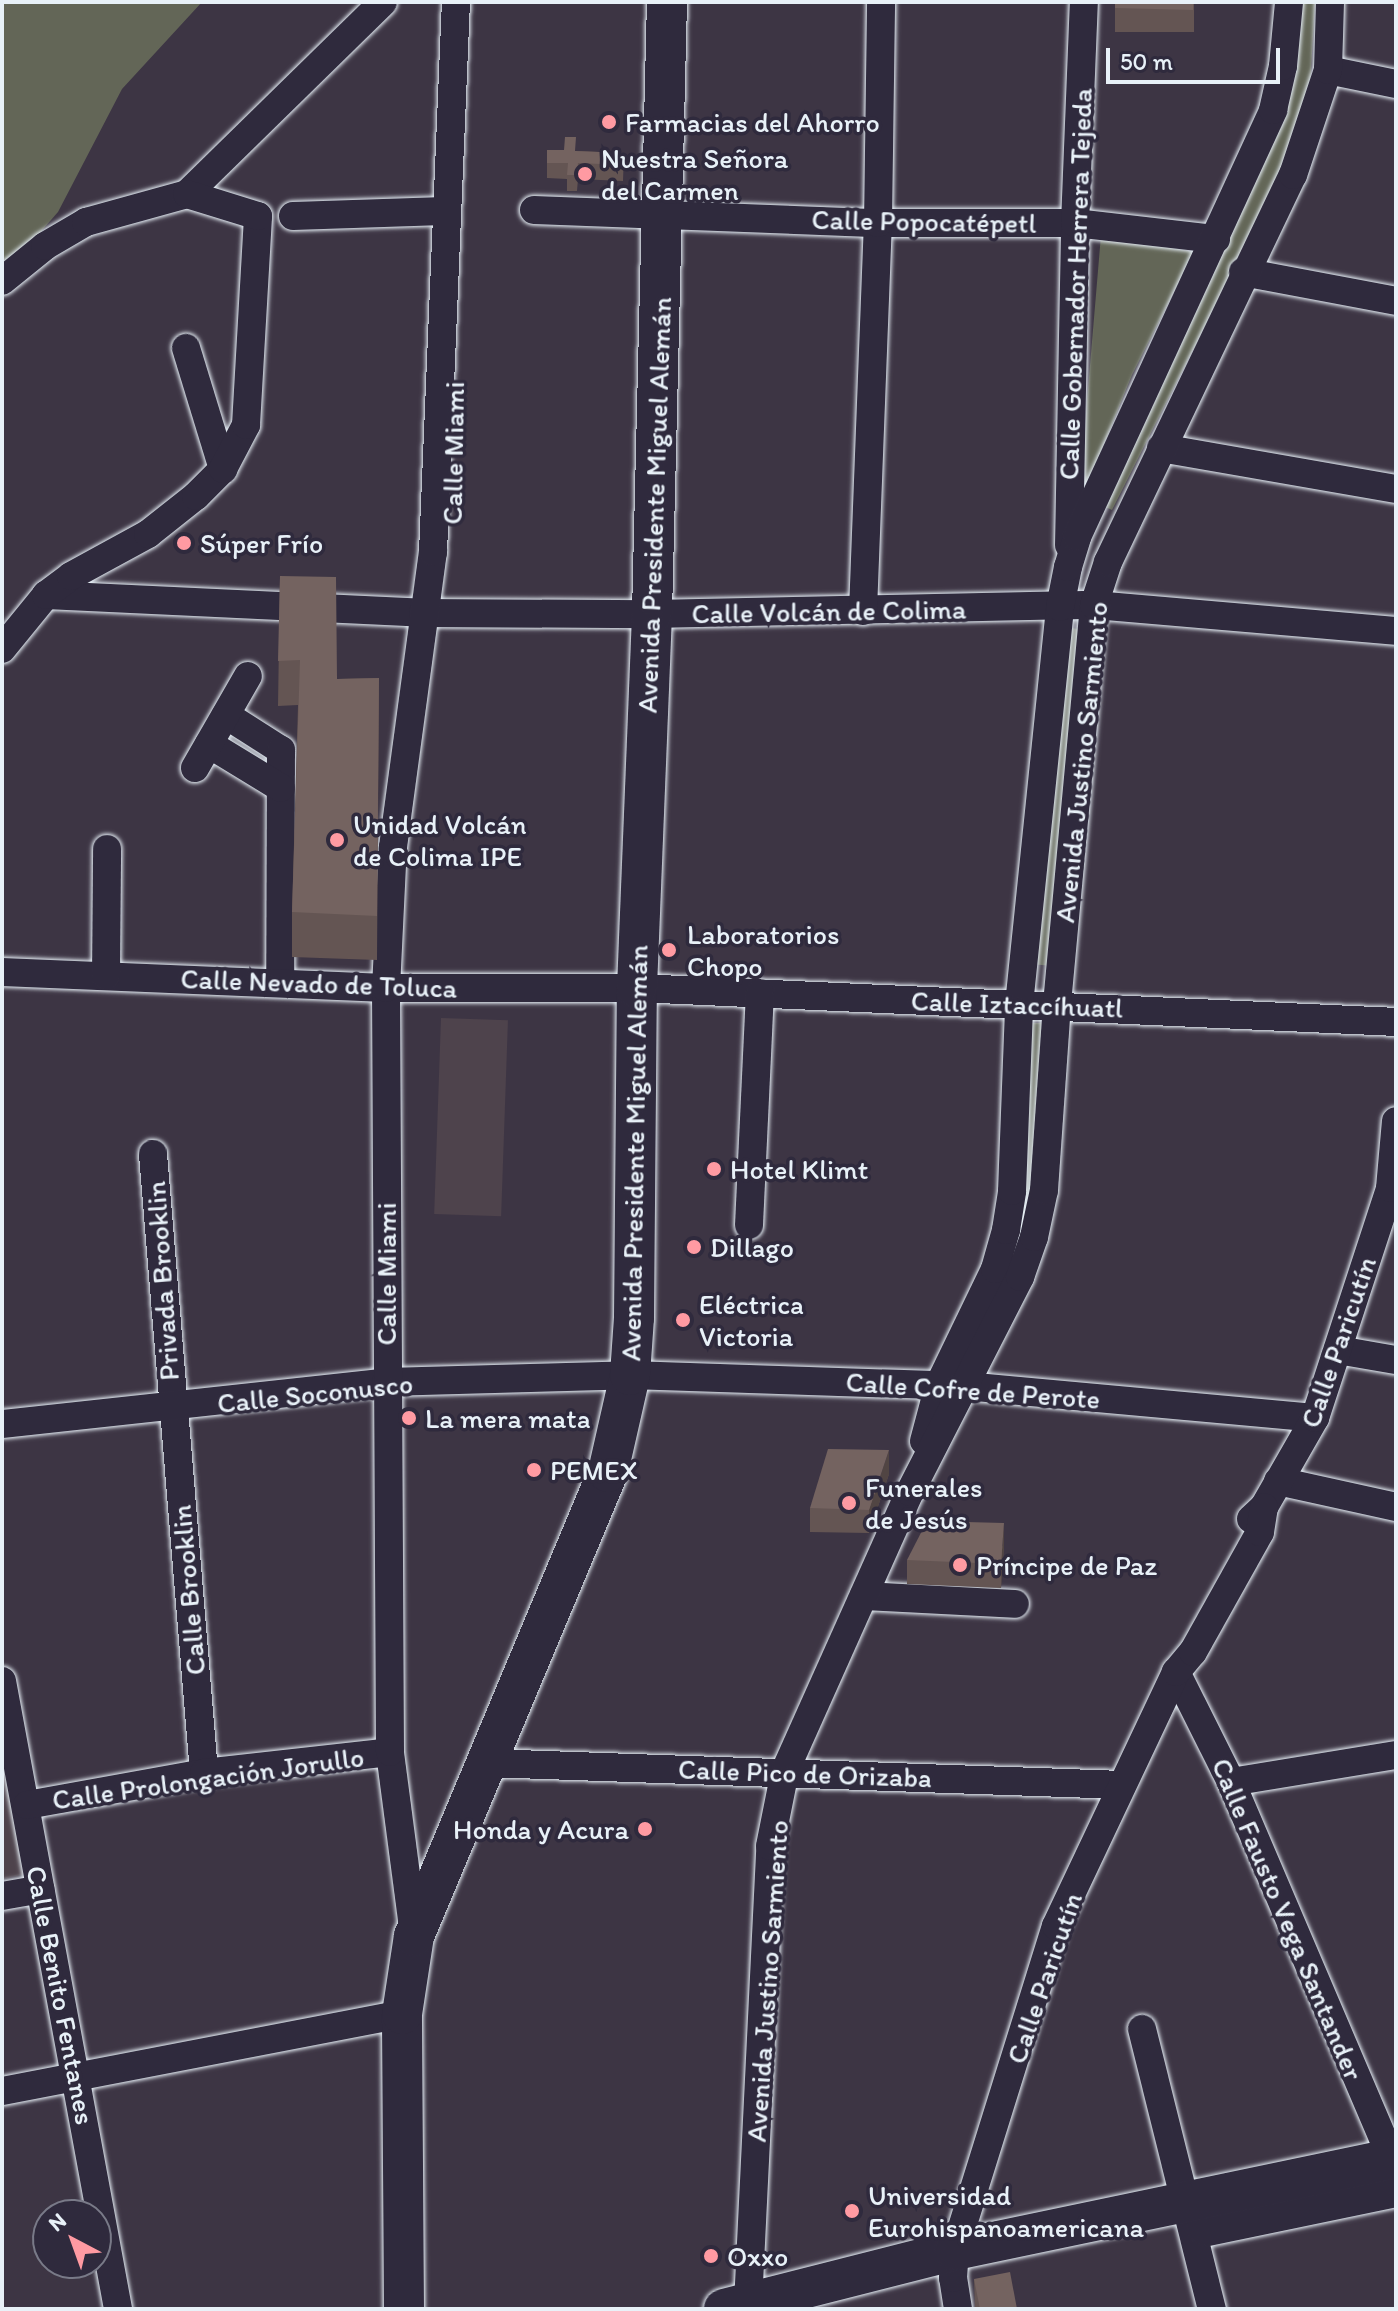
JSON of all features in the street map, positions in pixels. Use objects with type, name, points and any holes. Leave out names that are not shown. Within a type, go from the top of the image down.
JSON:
[{"type":"main road","name":"Avenida Presidente Miguel Alemán","points":[[404,2309],[402,2014],[414,1936],[608,1472],[630,1375],[634,1318],[637,988],[652,614],[667,2]]},
{"type":"main road","points":[[836,2309],[1188,2216],[1395,2168]]},
{"type":"main road","points":[[736,2306],[955,2279]]},
{"type":"street","points":[[2,281],[45,246],[86,222],[187,194],[383,2]]},
{"type":"street","name":"Calle Miami","points":[[414,1936],[390,1752],[386,988],[393,847],[433,552],[441,305],[446,288],[444,211],[456,2]]},
{"type":"street","points":[[863,611],[878,223],[881,2]]},
{"type":"street","name":"Calle Gobernador Herrera Tejeda","points":[[1068,567],[1075,223],[1084,2]]},
{"type":"street","name":"Avenida Justino Sarmiento","points":[[736,2306],[770,1846],[785,1771],[910,1492],[995,1269],[1006,1230],[1012,1191],[1019,1005],[1060,607],[1068,567],[1077,537],[1273,110],[1283,66],[1289,2]]},
{"type":"street","name":"Avenida Justino Sarmiento","points":[[952,1386],[1020,1277],[1034,1237],[1044,1190],[1057,1004],[1094,605],[1108,562],[1243,272],[1293,175],[1328,70],[1330,2]]},
{"type":"street","points":[[1328,70],[1396,84]]},
{"type":"street","points":[[2,649],[11,616],[148,534],[196,496],[223,469],[246,425],[258,216],[187,194]]},
{"type":"street","name":"Calle Popocatépetl","points":[[534,210],[663,212],[878,223],[1075,223],[1216,239]]},
{"type":"street","points":[[293,216],[444,211]]},
{"type":"street","points":[[1243,272],[1396,301]]},
{"type":"street","points":[[186,348],[223,469]]},
{"type":"street","points":[[1161,448],[1396,489]]},
{"type":"street","points":[[113,553],[118,600]]},
{"type":"street","name":"Calle Volcán de Colima","points":[[46,595],[423,613],[652,614],[1094,605],[1396,631]]},
{"type":"street","points":[[248,676],[202,756],[281,788]]},
{"type":"street","points":[[226,715],[281,750],[280,983]]},
{"type":"street","points":[[106,976],[107,849]]},
{"type":"street","name":"Calle Nevado de Toluca","points":[[2,972],[386,988],[637,988]]},
{"type":"street","name":"Calle Iztaccíhuatl","points":[[637,988],[1019,1005],[1057,1004],[1396,1022]]},
{"type":"street","points":[[749,1225],[760,993]]},
{"type":"street","name":"Calle Paricutín","points":[[955,2279],[1056,1926],[1176,1672],[1178,1648],[1244,1525],[1264,1507],[1315,1418],[1393,1187],[1396,1121]]},
{"type":"street","name":"Privada Brooklin","points":[[153,1154],[172,1408]]},
{"type":"street","points":[[1338,1350],[1396,1360]]},
{"type":"street","name":"Calle Soconusco","points":[[2,1424],[172,1408],[386,1382],[630,1375]]},
{"type":"street","name":"Calle Cofre de Perote","points":[[630,1375],[952,1386],[1315,1418]]},
{"type":"street","name":"Calle Brooklin","points":[[172,1408],[204,1773]]},
{"type":"street","points":[[1278,1481],[1396,1507]]},
{"type":"street","points":[[864,1596],[1015,1604]]},
{"type":"street","name":"Calle Fausto Vega Santander","points":[[1176,1672],[1231,1782],[1395,2168]]},
{"type":"street","name":"Calle Benito Fentanes","points":[[2,1681],[5,1711],[27,1805],[40,1889],[78,2077],[118,2309]]},
{"type":"street","name":"Calle Prolongación Jorullo","points":[[27,1805],[204,1773],[390,1752]]},
{"type":"street","points":[[1231,1782],[1396,1755]]},
{"type":"street","name":"Calle Pico de Orizaba","points":[[487,1763],[1122,1785]]},
{"type":"street","points":[[2,1896],[40,1889]]},
{"type":"street","points":[[2,2091],[402,2014]]},
{"type":"street","points":[[1142,2029],[1212,2309]]},
{"type":"shaded area","points":[[441,1018],[508,1020],[501,1216],[434,1214]]},
{"type":"shaded area","points":[[2,1761],[25,1874],[2,1879]]},
{"type":"green space","points":[[2,2],[202,2],[122,89],[58,212],[2,276]]},
{"type":"green space","points":[[1301,2],[1315,2],[1310,87],[1286,166],[1112,510],[1099,504],[1266,157]]},
{"type":"green space","points":[[1101,235],[1194,252],[1132,375],[1078,508]]},
{"type":"green space","points":[[1065,628],[1080,629],[1051,966],[1036,964]]},
{"type":"green space","points":[[1032,1023],[1043,1023],[1029,1244],[997,1287]]},
{"type":"building","points":[[1115,2],[1193,2],[1193,10],[1115,8]]},
{"type":"building","points":[[565,137],[576,137],[575,151],[624,153],[623,165],[578,163],[577,175],[567,175],[568,163],[547,163],[547,150],[564,150]]},
{"type":"building","name":"Unidad Volcán de Colima IPE","points":[[280,576],[336,577],[337,679],[379,678],[377,916],[292,912],[300,660],[278,661]]},
{"type":"building","points":[[828,1449],[889,1450],[869,1510],[810,1508]]},
{"type":"building","points":[[927,1521],[1004,1523],[1001,1564],[907,1560]]},
{"type":"building","points":[[1010,2272],[1017,2309],[980,2309],[974,2279]]},
{"type":"place","name":"Farmacias del Ahorro","points":[[609,122]]},
{"type":"place","name":"Nuestra Señora del Carmen","points":[[585,174]]},
{"type":"place","name":"Súper Frío","points":[[184,543]]},
{"type":"place","name":"Unidad Volcán de Colima IPE","points":[[337,840]]},
{"type":"place","name":"Laboratorios Chopo","points":[[669,950]]},
{"type":"place","name":"Hotel Klimt","points":[[714,1169]]},
{"type":"place","name":"Dillago","points":[[694,1247]]},
{"type":"place","name":"Eléctrica Victoria","points":[[683,1320]]},
{"type":"place","name":"La mera mata","points":[[409,1418]]},
{"type":"place","name":"PEMEX","points":[[534,1470]]},
{"type":"place","name":"Funerales de Jesús","points":[[849,1503]]},
{"type":"place","name":"Príncipe de Paz","points":[[960,1565]]},
{"type":"place","name":"Honda y Acura","points":[[645,1829]]},
{"type":"place","name":"Universidad Eurohispanoamericana","points":[[852,2211]]},
{"type":"place","name":"Oxxo","points":[[711,2256]]}]
